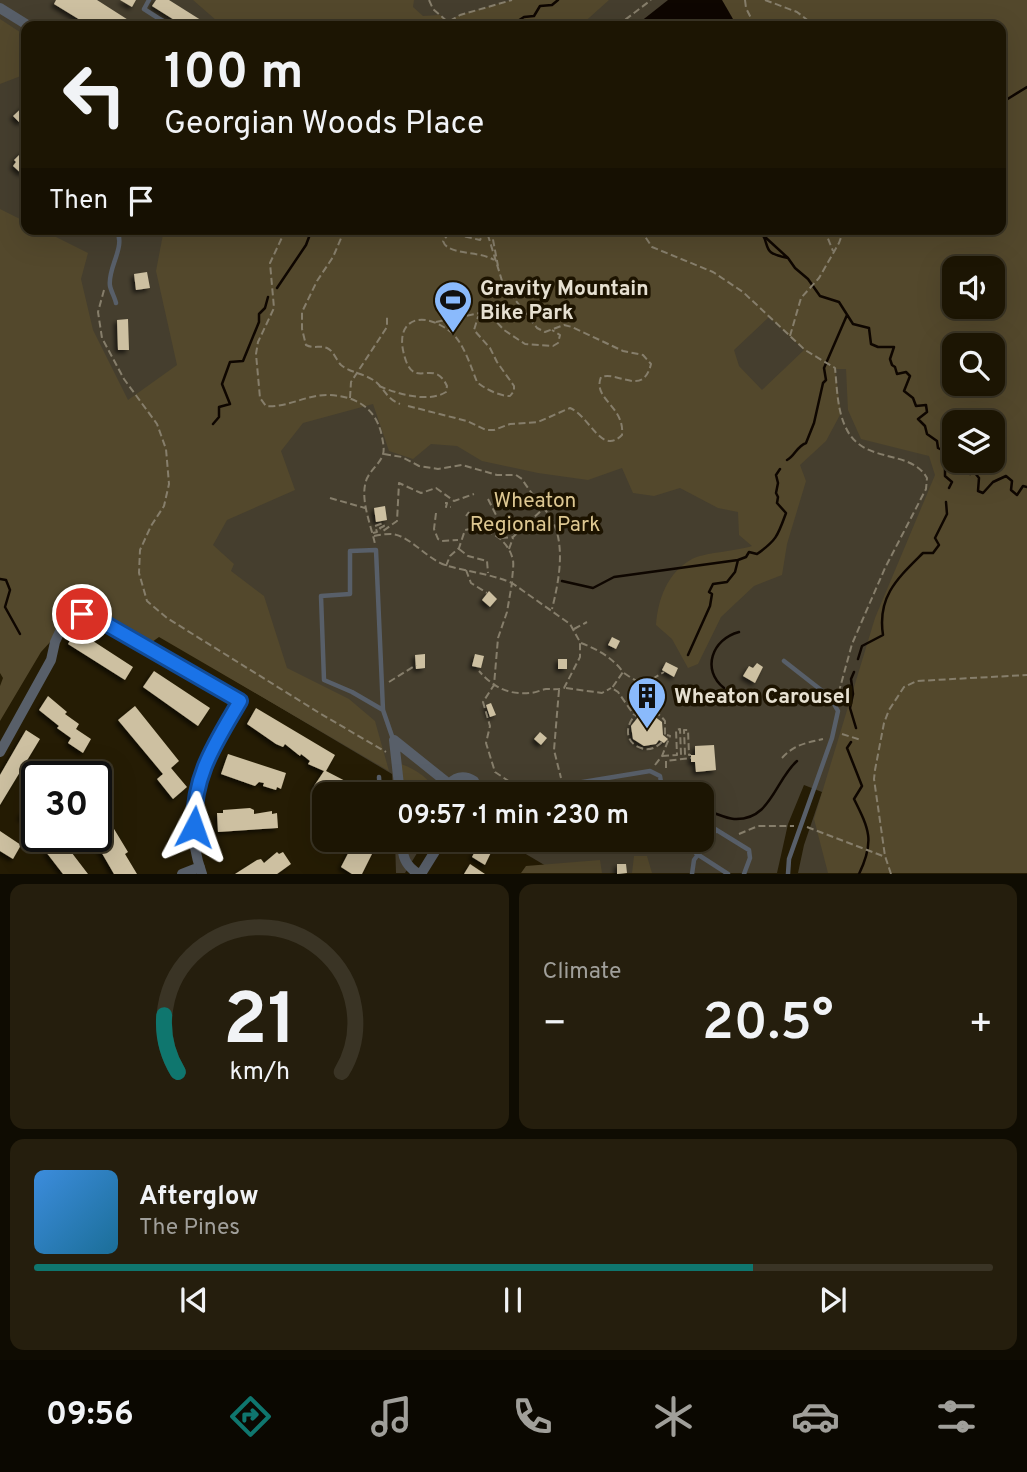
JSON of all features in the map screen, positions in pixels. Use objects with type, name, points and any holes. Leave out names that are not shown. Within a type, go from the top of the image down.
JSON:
[{"type":"street","points":[[2,6],[22,21]]},
{"type":"street","points":[[0,752],[51,660],[62,627],[70,617],[82,614],[94,617],[240,701],[209,753],[195,796],[194,837],[201,870],[181,873]]},
{"type":"street","points":[[394,740],[399,782]]},
{"type":"street","points":[[394,740],[440,782]]},
{"type":"street","points":[[454,782],[458,778],[469,778],[473,782]]},
{"type":"street","points":[[404,852],[409,868],[420,873],[434,852]]},
{"type":"lane","points":[[149,0],[144,9],[163,21]]},
{"type":"lane","points":[[117,303],[110,286],[119,235]]},
{"type":"lane","points":[[383,710],[324,680],[321,596],[351,594],[351,551],[376,550],[383,710],[394,740]]},
{"type":"lane","points":[[784,661],[804,674],[835,703],[838,710],[832,738],[796,836],[788,873]]},
{"type":"lane","points":[[581,782],[650,771],[660,776],[661,782]]},
{"type":"lane","points":[[379,777],[379,782]]},
{"type":"lane","points":[[691,873],[697,854],[716,830],[750,850],[744,873]]},
{"type":"lane","points":[[697,854],[728,873]]},
{"type":"path","points":[[429,0],[433,9],[447,21]]},
{"type":"path","points":[[450,21],[460,15],[512,0]]},
{"type":"path","points":[[624,21],[651,0]]},
{"type":"path","points":[[745,0],[752,21]]},
{"type":"path","points":[[765,0],[797,12],[809,21]]},
{"type":"path","points":[[283,235],[270,263],[274,308],[258,342],[256,354],[260,398],[266,406],[279,407],[313,396],[350,398],[369,409],[376,418],[383,442],[383,454],[365,482],[366,509],[376,550]]},
{"type":"path","points":[[342,235],[333,257],[305,304],[301,320],[306,345],[312,348],[326,347],[342,366],[375,381],[384,394],[400,404]]},
{"type":"path","points":[[483,235],[480,240],[458,235],[447,236],[443,241],[449,250],[481,254],[495,261]]},
{"type":"path","points":[[408,406],[467,421],[486,430],[510,424],[538,422],[570,408],[587,419],[602,439],[616,441],[622,435],[622,419],[601,392],[598,381],[607,375],[625,381],[639,380],[649,371],[651,364],[643,355],[623,351],[572,327],[564,325],[545,332],[537,328],[508,292],[488,235]]},
{"type":"path","points":[[492,235],[499,271]]},
{"type":"path","points":[[644,235],[652,247],[713,272],[743,292],[789,337],[835,368],[846,430],[857,443],[871,453],[915,464],[927,478],[926,489],[885,568],[852,644],[835,703]]},
{"type":"path","points":[[827,235],[834,252]]},
{"type":"path","points":[[789,337],[801,298],[819,278],[841,235]]},
{"type":"path","points":[[105,286],[98,312],[102,338],[124,379],[157,424],[166,449],[169,484],[164,506],[151,526],[141,550],[139,573],[147,601],[179,625],[396,758]]},
{"type":"path","points":[[435,322],[483,312],[525,344],[554,346],[558,344],[560,335],[551,330]]},
{"type":"path","points":[[379,386],[408,396],[437,396],[446,392],[447,386],[439,374],[417,373],[411,370],[406,362],[401,339],[403,330],[411,322],[425,319],[455,335],[478,382],[501,395],[510,396],[514,386],[490,348],[474,330],[478,317],[484,313],[489,314]]},
{"type":"path","points":[[350,398],[352,382],[387,327],[387,315]]},
{"type":"path","points":[[383,454],[402,457],[419,466],[438,469],[462,465],[522,478],[554,524],[559,554],[557,589],[552,611]]},
{"type":"path","points":[[372,534],[377,532],[375,526],[383,523],[384,526],[380,528],[383,531],[397,521],[399,483],[421,493],[436,488],[454,501],[474,494]]},
{"type":"path","points":[[330,498],[366,509]]},
{"type":"path","points":[[488,499],[499,521]]},
{"type":"path","points":[[444,503],[447,503],[446,507],[451,507]]},
{"type":"path","points":[[509,550],[513,537],[543,509]]},
{"type":"path","points":[[466,516],[469,512]]},
{"type":"path","points":[[436,513],[433,529],[438,539],[459,541]]},
{"type":"path","points":[[446,566],[450,556],[459,548],[464,530],[473,528],[490,532],[500,538],[509,550],[513,562],[507,612],[498,638],[494,685],[483,702],[490,726],[486,743],[488,755],[495,772],[510,782]]},
{"type":"path","points":[[372,534],[392,534],[446,566],[488,573],[512,583],[570,624],[580,642],[580,657],[564,688]]},
{"type":"path","points":[[500,538],[513,537]]},
{"type":"path","points":[[459,548],[468,556],[486,561],[488,573]]},
{"type":"path","points":[[465,569],[471,583],[487,593]]},
{"type":"path","points":[[573,630],[587,622]]},
{"type":"path","points":[[580,642],[598,649],[640,684],[645,684],[664,672]]},
{"type":"path","points":[[382,686],[416,665]]},
{"type":"path","points":[[479,671],[494,685],[511,692],[532,693],[564,688],[602,693],[612,688],[623,672]]},
{"type":"path","points":[[891,873],[885,856],[874,779],[884,723],[900,692],[917,681],[1027,675]]},
{"type":"path","points":[[612,688],[635,715]]},
{"type":"path","points":[[559,690],[554,750],[562,782]]},
{"type":"path","points":[[650,771],[662,756],[670,736],[666,736],[665,722],[655,712],[642,711],[635,715],[628,730],[632,742],[642,749],[648,749],[662,742]]},
{"type":"path","points":[[662,756],[677,755],[676,730],[680,729],[681,755],[685,754],[684,730],[688,730],[691,757],[666,761],[666,768]]},
{"type":"path","points":[[782,758],[791,748],[803,743],[842,734],[861,740]]},
{"type":"path","points":[[862,847],[885,856]]},
{"type":"green space","name":"Wheaton Regional Park","points":[[0,0],[1027,0],[1027,873],[798,873],[804,845],[822,792],[804,785],[788,824],[777,873],[558,873],[522,852],[714,852],[714,782],[392,782],[392,774],[0,541]]},
{"type":"green space","points":[[395,852],[418,852],[405,873],[396,873]]},
{"type":"shaded area","points":[[193,0],[414,0],[413,7],[423,16],[440,15],[448,21],[217,21]]},
{"type":"shaded area","points":[[512,0],[609,0],[586,21],[448,21]]},
{"type":"shaded area","points":[[668,0],[722,0],[734,21],[641,21]]},
{"type":"shaded area","points":[[722,0],[1027,0],[1027,873],[828,873],[814,819],[875,618],[935,475],[929,456],[861,439],[848,410],[846,369],[835,369],[841,413],[826,441],[800,465],[806,481],[787,544],[782,575],[754,586],[721,617],[698,664],[688,668],[672,639],[656,625],[659,606],[670,579],[692,559],[752,546],[739,535],[738,512],[718,508],[680,488],[654,496],[633,493],[622,468],[588,480],[482,461],[457,446],[431,444],[413,459],[389,451],[373,404],[303,423],[281,451],[295,490],[227,520],[213,545],[234,564],[231,571],[264,596],[287,668],[349,699],[375,721],[389,771],[159,637],[152,642],[97,609],[83,606],[41,652],[0,721],[0,686],[3,678],[0,673],[0,209],[21,220],[21,235],[52,235],[88,253],[81,279],[93,330],[128,400],[177,365],[156,271],[163,235],[1006,235],[1006,21],[734,21]],"holes":[[[769,317],[804,350],[762,390],[739,366],[734,350]]]},
{"type":"shaded area","points":[[0,19],[21,33],[21,76],[0,84]]},
{"type":"shaded area","points":[[401,764],[422,775],[429,782],[402,782]]},
{"type":"shaded area","points":[[634,856],[647,856],[652,873],[632,873]]},
{"type":"shaded area","points":[[600,860],[602,873],[521,873],[526,866]]},
{"type":"building","points":[[56,0],[97,0],[130,21],[82,21],[54,4]]},
{"type":"building","points":[[120,0],[136,0],[132,7]]},
{"type":"building","points":[[156,0],[169,0],[202,21],[176,21],[152,6]]},
{"type":"building","points":[[21,109],[20,123],[13,116]]},
{"type":"building","points":[[21,153],[21,173],[13,166],[16,162],[14,160]]},
{"type":"building","points":[[147,272],[150,288],[136,290],[134,274]]},
{"type":"building","points":[[128,319],[129,350],[118,350],[117,320]]},
{"type":"building","points":[[385,506],[387,520],[376,522],[374,508]]},
{"type":"building","points":[[489,591],[497,599],[490,607],[482,600]]},
{"type":"building","points":[[76,630],[133,667],[125,680],[68,644]]},
{"type":"building","points":[[612,637],[620,641],[616,649],[608,645]]},
{"type":"building","points":[[425,654],[425,668],[416,669],[415,655]]},
{"type":"building","points":[[475,654],[484,656],[481,668],[472,666]]},
{"type":"building","points":[[558,659],[567,659],[567,669],[558,669]]},
{"type":"building","points":[[666,662],[678,668],[674,677],[662,670]]},
{"type":"building","points":[[757,663],[763,667],[755,683],[743,676],[749,666],[753,668]]},
{"type":"building","points":[[154,671],[210,708],[198,726],[143,687]]},
{"type":"building","points":[[48,696],[79,724],[76,729],[91,739],[83,753],[68,743],[71,738],[39,710]]},
{"type":"building","points":[[491,703],[496,715],[490,717],[486,705]]},
{"type":"building","points":[[135,706],[179,761],[171,768],[187,787],[173,799],[157,779],[163,774],[118,720]]},
{"type":"building","points":[[256,708],[335,755],[326,771],[347,782],[317,782],[324,771],[308,764],[310,761],[285,744],[283,747],[276,744],[247,724]]},
{"type":"building","name":"Wheaton Carousel","points":[[651,714],[662,722],[663,735],[668,739],[664,743],[659,740],[656,744],[644,746],[633,739],[631,726],[639,716]]},
{"type":"building","points":[[26,730],[40,739],[27,761],[21,761],[21,770],[0,805],[0,775]]},
{"type":"building","points":[[540,732],[547,738],[541,745],[534,739]]},
{"type":"building","points":[[714,745],[716,770],[696,772],[695,762],[691,762],[691,755],[695,755],[695,746]]},
{"type":"building","points":[[228,754],[286,773],[281,789],[263,786],[264,783],[259,782],[255,786],[221,774]]},
{"type":"building","points":[[250,808],[254,810],[254,814],[272,811],[272,814],[277,813],[278,828],[218,832],[217,813]]},
{"type":"building","points":[[112,826],[128,852],[125,854],[137,874],[114,874],[101,852],[112,852]]},
{"type":"building","points":[[0,831],[21,845],[13,859],[0,851]]},
{"type":"building","points":[[46,852],[71,852],[88,874],[63,874]]},
{"type":"building","points":[[277,852],[283,852],[291,864],[277,874],[235,874],[257,860],[261,859],[264,863]]},
{"type":"building","points":[[349,852],[373,852],[362,874],[352,874],[341,867]]},
{"type":"building","points":[[475,852],[491,852],[485,865],[472,857]]},
{"type":"building","points":[[470,864],[485,874],[464,874]]},
{"type":"building","points":[[617,864],[626,864],[627,873],[617,874]]},
{"type":"waterway","points":[[518,21],[534,16],[540,6],[552,5],[558,0]]},
{"type":"waterway","points":[[1006,100],[1027,87]]},
{"type":"waterway","points":[[277,288],[310,235]]},
{"type":"waterway","points":[[763,235],[768,249],[788,258],[820,296],[839,302],[853,324],[869,328],[871,344],[894,347],[890,359],[892,365],[897,374],[906,372],[910,376],[904,391],[913,398],[916,406],[926,405],[927,412],[918,419],[925,426],[927,434],[937,441],[938,448],[944,451],[945,457],[957,468],[963,465],[969,469],[970,474],[975,473],[979,478],[978,491],[983,493],[993,482],[1006,476],[1012,481],[1011,490],[1017,495],[1023,486],[1027,487]]},
{"type":"waterway","points":[[765,237],[788,258]]},
{"type":"waterway","points":[[213,424],[219,417],[219,407],[230,404],[222,384],[230,362],[243,361],[259,322],[259,314],[265,308],[268,297]]},
{"type":"waterway","points":[[787,460],[806,443],[826,380],[824,368],[847,315]]},
{"type":"waterway","points":[[688,655],[710,606],[712,594],[709,592],[713,584],[727,582],[735,572],[738,560],[746,557],[749,552],[757,554],[769,545],[779,532],[786,513],[777,503],[776,475],[780,469]]},
{"type":"waterway","points":[[945,473],[952,482],[949,488]]},
{"type":"waterway","points":[[858,659],[862,646],[883,635],[883,609],[891,589],[923,553],[933,553],[939,545],[935,538],[947,514],[946,502]]},
{"type":"waterway","points":[[562,581],[593,588],[614,577],[738,560]]},
{"type":"waterway","points":[[0,579],[6,580],[10,590],[5,607],[20,634]]},
{"type":"waterway","points":[[724,696],[724,688],[713,673],[713,656],[722,641],[739,632]]},
{"type":"waterway","points":[[854,672],[851,679],[853,694],[850,708],[856,728]]},
{"type":"waterway","points":[[851,742],[847,748],[862,786],[854,799],[868,835],[867,853],[859,874]]},
{"type":"waterway","points":[[714,813],[734,819],[746,818],[756,813],[764,807],[797,761]]},
{"type":"place","name":"Gravity Mountain Bike Park","points":[[453,334]]},
{"type":"place","name":"Wheaton Carousel","points":[[647,730]]},
{"type":"route","points":[[82,614],[94,617],[240,701],[201,771],[195,796],[194,827]]}]
